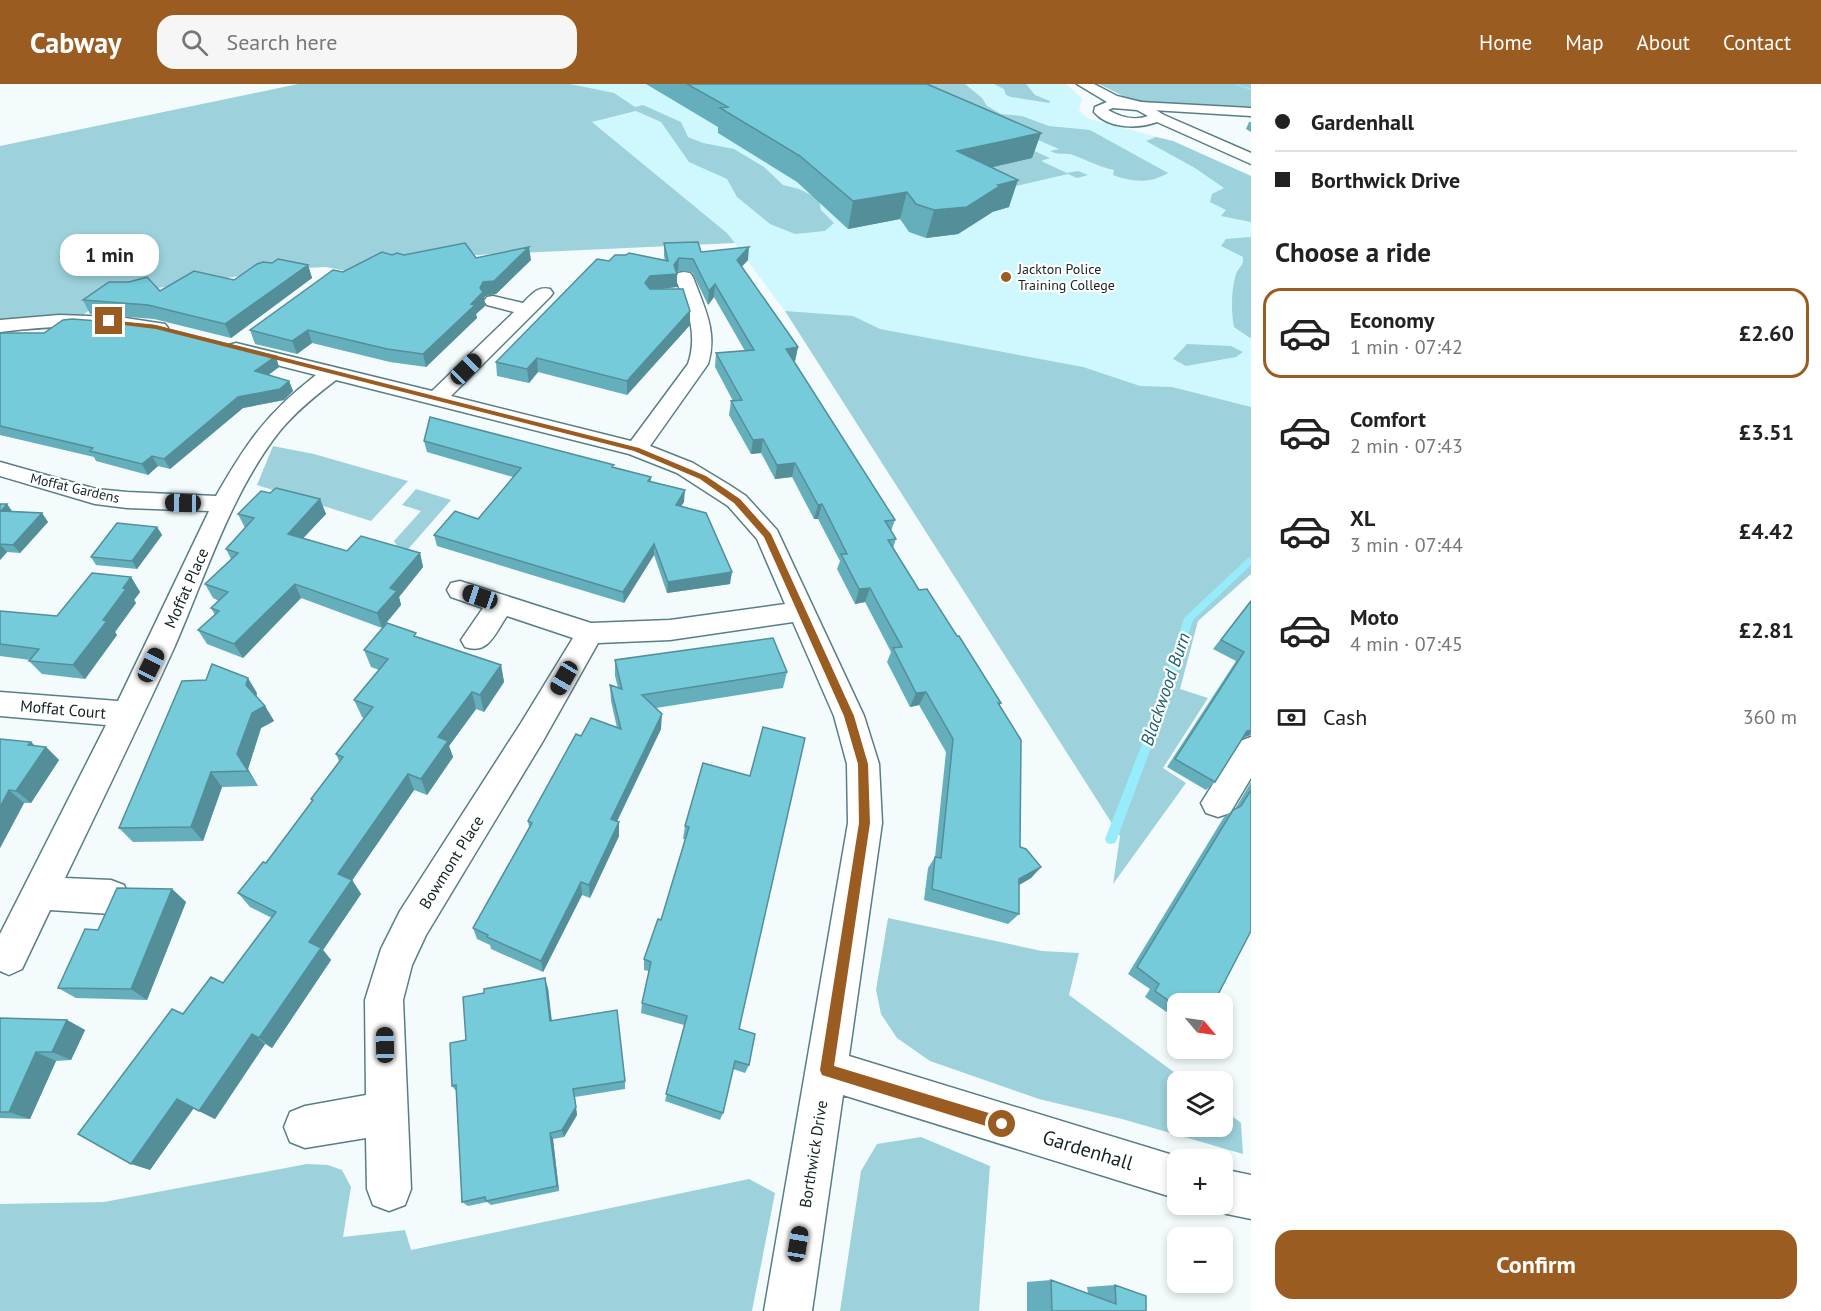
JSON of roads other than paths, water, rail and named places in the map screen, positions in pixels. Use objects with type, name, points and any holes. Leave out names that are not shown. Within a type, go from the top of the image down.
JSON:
[{"type":"main road","points":[[1089,87],[1153,112],[1156,116],[1251,159]]},
{"type":"main road","points":[[1089,87],[1103,114],[1112,118],[1201,136]]},
{"type":"main road","points":[[1100,109],[1113,104],[1135,106]]},
{"type":"main road","points":[[1137,122],[1150,121],[1156,116]]},
{"type":"street","points":[[1135,106],[1251,112]]},
{"type":"street","points":[[1156,116],[1185,108]]},
{"type":"street","points":[[637,449],[695,370],[704,351],[705,339],[702,324],[687,286],[667,296]]},
{"type":"street","points":[[436,399],[544,293]]},
{"type":"street","points":[[493,301],[526,309]]},
{"type":"street","points":[[0,326],[30,322],[109,321],[156,327],[178,333]]},
{"type":"street","name":"Borthwick Drive","points":[[232,342],[333,372],[637,449],[703,478],[737,501],[768,536],[849,716],[863,764],[865,823],[788,1311]]},
{"type":"street","name":"Moffat Place","points":[[9,956],[127,714],[224,504],[256,447],[273,425],[296,401],[333,372]]},
{"type":"street","name":"Moffat Gardens","points":[[0,469],[95,496],[127,500],[224,504]]},
{"type":"street","points":[[460,590],[591,633],[670,630],[802,611]]},
{"type":"street","points":[[475,640],[501,604]]},
{"type":"street","name":"Bowmont Place","points":[[389,1189],[384,1000],[394,962],[413,924],[591,633]]},
{"type":"street","name":"Moffat Court","points":[[0,704],[127,714]]},
{"type":"street","points":[[1218,803],[1249,759]]},
{"type":"street","points":[[41,893],[111,897]]},
{"type":"street","name":"Gardenhall","points":[[827,1070],[1167,1174]]},
{"type":"street","points":[[305,1126],[386,1113]]},
{"type":"street","points":[[1233,1193],[1251,1197]]},
{"type":"waterway","name":"Blackwood Burn","points":[[1237,84],[1251,89]]},
{"type":"waterway","name":"Blackwood Burn","points":[[1111,839],[1158,716],[1189,618],[1251,560]]},
{"type":"place","name":"Jackton Police Training College","points":[[1006,277]]}]
